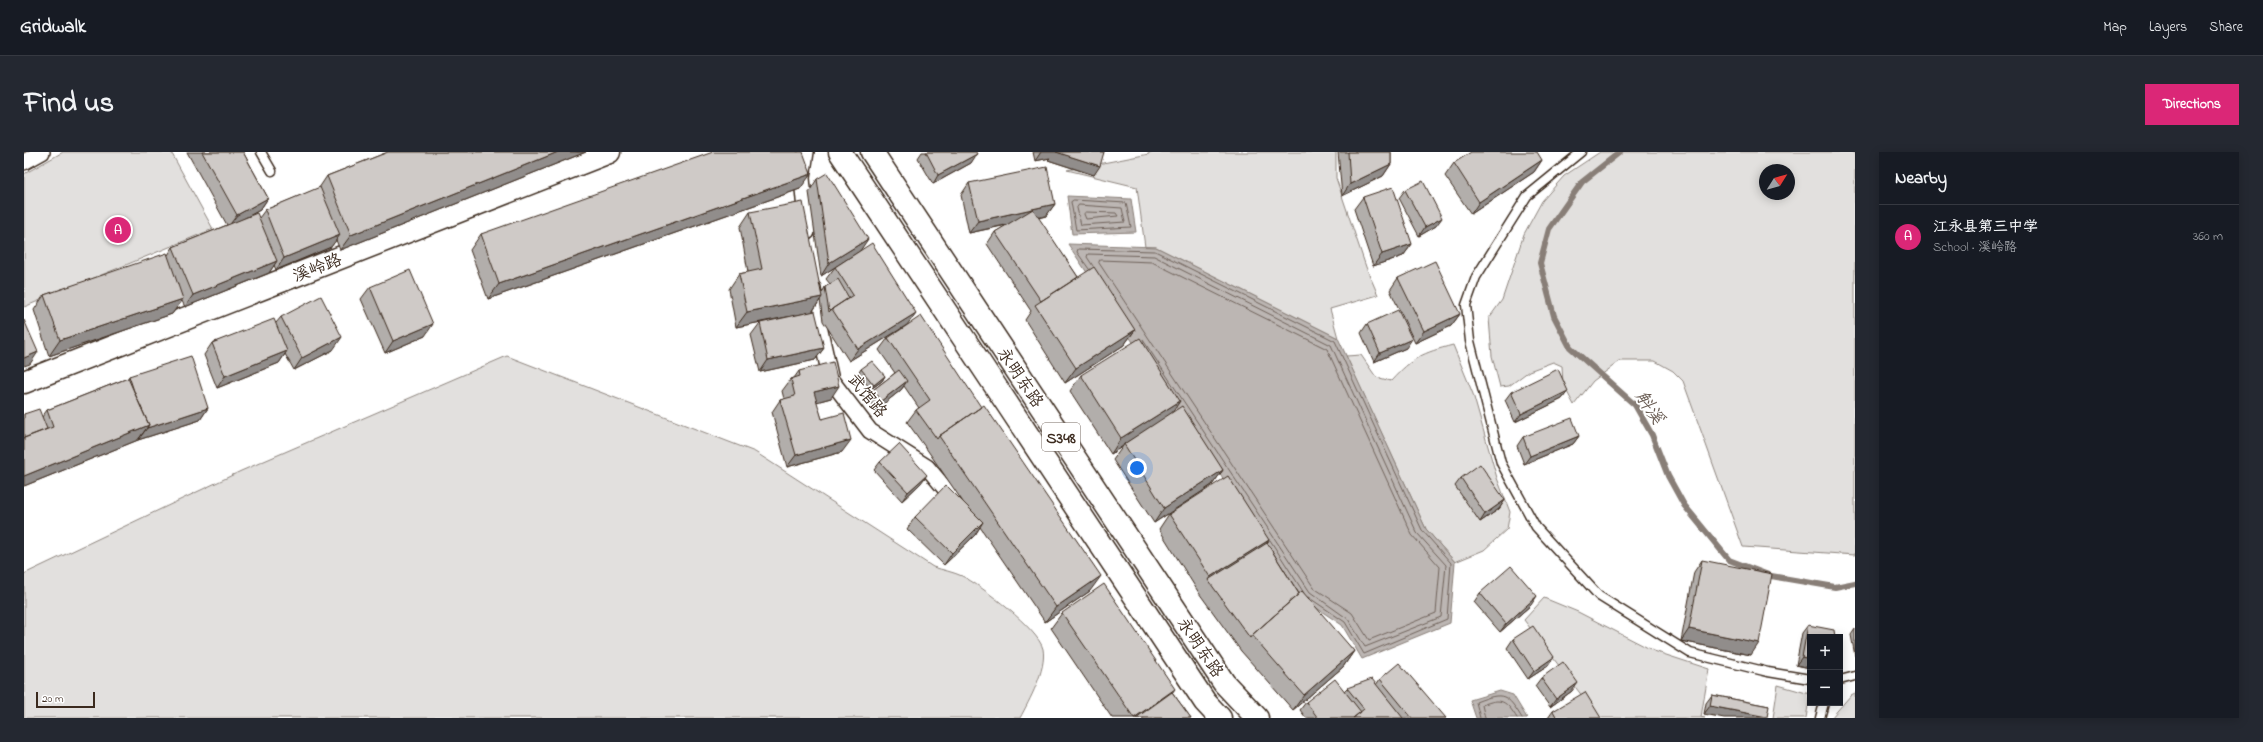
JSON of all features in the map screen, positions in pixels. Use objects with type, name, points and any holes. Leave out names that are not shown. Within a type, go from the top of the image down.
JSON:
[{"type":"main road","name":"溪岭路","points":[[24,382],[609,152]]},
{"type":"main road","name":"永明东路","points":[[840,152],[1205,702],[1220,718]]},
{"type":"main road","name":"永明东路","points":[[872,152],[1224,683],[1257,718]]},
{"type":"street","points":[[24,162],[42,152]]},
{"type":"street","points":[[806,152],[802,178],[809,250]]},
{"type":"street","name":"武馆路","points":[[812,273],[816,313],[831,380],[870,431],[927,467],[969,516]]},
{"type":"lane","points":[[261,152],[272,171]]},
{"type":"lane","points":[[1581,152],[1527,196],[1476,277],[1466,305],[1470,341],[1501,463],[1536,527],[1599,596],[1690,653],[1768,672],[1807,678]]},
{"type":"lane","points":[[1843,679],[1855,676]]},
{"type":"lane","points":[[1820,718],[1823,706]]},
{"type":"shaded area","points":[[63,152],[171,152],[213,229],[24,307],[24,174]]},
{"type":"shaded area","points":[[1149,152],[1336,152],[1336,178],[1366,267],[1378,295],[1330,309],[1338,338],[1156,247],[1145,247],[1137,187],[1067,170],[1149,154]]},
{"type":"shaded area","points":[[1600,152],[1855,152],[1855,555],[1743,547],[1683,381],[1673,371],[1655,361],[1620,361],[1593,381],[1574,405],[1563,384],[1562,366],[1553,362],[1529,371],[1509,386],[1500,387],[1492,356],[1489,318],[1502,300],[1524,234],[1542,201],[1564,176]]},
{"type":"shaded area","points":[[1453,345],[1473,394],[1497,478],[1510,512],[1507,529],[1484,550],[1455,562],[1426,529],[1346,356],[1361,355],[1376,377],[1391,381],[1412,361],[1433,351]]},
{"type":"shaded area","points":[[507,356],[755,452],[933,567],[952,572],[971,581],[995,598],[1021,620],[1039,641],[1043,649],[1044,657],[1040,675],[1020,718],[24,718],[24,574],[241,471]]},
{"type":"shaded area","points":[[1544,598],[1578,612],[1654,651],[1709,669],[1701,717],[1705,718],[1599,718],[1524,620]]},
{"type":"shaded area","points":[[1778,685],[1807,693],[1808,706],[1806,718],[1773,718]]},
{"type":"shaded area","points":[[1855,693],[1855,718],[1831,718],[1843,706],[1851,695]]},
{"type":"water","points":[[1067,196],[1131,199],[1136,232],[1072,234]]},
{"type":"water","points":[[1068,244],[1156,247],[1338,338],[1426,529],[1455,562],[1450,623],[1362,659],[1342,625],[1303,599]]},
{"type":"water","points":[[1500,691],[1513,695],[1527,718],[1476,718],[1470,700]]},
{"type":"building","points":[[202,152],[243,152],[268,198],[237,215]]},
{"type":"building","points":[[388,152],[558,152],[351,235],[327,176]]},
{"type":"building","points":[[713,152],[803,152],[811,174],[499,284],[481,234]]},
{"type":"building","points":[[926,152],[976,152],[977,154],[938,175]]},
{"type":"building","points":[[1056,152],[1104,152],[1100,166]]},
{"type":"building","points":[[1348,152],[1391,152],[1391,164],[1350,184]]},
{"type":"building","points":[[1471,152],[1537,152],[1542,160],[1479,202],[1454,163]]},
{"type":"building","points":[[1047,167],[1055,204],[978,221],[969,183]]},
{"type":"building","points":[[827,173],[868,239],[829,263],[817,179]]},
{"type":"building","points":[[1423,181],[1442,218],[1425,227],[1405,190]]},
{"type":"building","points":[[320,187],[340,235],[284,258],[265,210]]},
{"type":"building","points":[[1393,187],[1412,244],[1382,254],[1363,197]]},
{"type":"building","points":[[803,202],[822,297],[747,312],[739,274],[762,269],[750,212]]},
{"type":"building","points":[[1033,209],[1078,277],[1041,301],[995,232]]},
{"type":"building","points":[[257,213],[277,261],[193,295],[173,247]]},
{"type":"building","points":[[872,243],[916,313],[858,349],[832,309],[853,295],[835,267]]},
{"type":"building","points":[[167,253],[183,299],[60,340],[44,295]]},
{"type":"building","points":[[1435,261],[1460,314],[1424,331],[1398,278]]},
{"type":"building","points":[[1094,267],[1135,330],[1076,368],[1035,305]]},
{"type":"building","points":[[410,270],[433,324],[393,341],[370,287]]},
{"type":"building","points":[[838,279],[849,298],[829,312],[825,287]]},
{"type":"building","points":[[321,296],[342,337],[302,358],[281,317]]},
{"type":"building","points":[[1398,310],[1412,339],[1380,353],[1367,324]]},
{"type":"building","points":[[815,311],[824,348],[768,360],[760,323]]},
{"type":"building","points":[[921,316],[981,407],[939,436],[937,439],[916,410],[930,400],[888,338]]},
{"type":"building","points":[[274,319],[287,351],[225,376],[212,343]]},
{"type":"building","points":[[24,320],[38,352],[24,358]]},
{"type":"building","points":[[1140,338],[1180,401],[1121,438],[1081,375]]},
{"type":"building","points":[[191,356],[208,408],[147,428],[149,425],[135,394],[129,376]]},
{"type":"building","points":[[872,361],[885,376],[874,385],[861,369]]},
{"type":"building","points":[[833,362],[839,386],[814,392],[822,419],[844,413],[851,440],[796,455],[780,400],[795,396],[791,379],[800,376],[799,371]]},
{"type":"building","points":[[1558,369],[1568,391],[1521,414],[1511,392]]},
{"type":"building","points":[[899,370],[907,381],[881,401],[873,390]]},
{"type":"building","points":[[128,378],[149,425],[24,476],[24,438],[53,427],[47,410]]},
{"type":"building","points":[[984,405],[1101,576],[1056,607],[939,436]]},
{"type":"building","points":[[1182,406],[1223,470],[1164,508],[1124,444]]},
{"type":"building","points":[[39,409],[47,429],[24,438],[24,414]]},
{"type":"building","points":[[1572,418],[1579,436],[1530,456],[1523,437]]},
{"type":"building","points":[[899,444],[927,475],[908,492],[880,462]]},
{"type":"building","points":[[1480,464],[1505,500],[1485,514],[1461,478]]},
{"type":"building","points":[[1228,476],[1269,540],[1210,577],[1169,514]]},
{"type":"building","points":[[946,485],[983,522],[952,553],[915,517]]},
{"type":"building","points":[[1267,543],[1299,594],[1250,638],[1208,580]]},
{"type":"building","points":[[1702,560],[1772,574],[1759,643],[1689,629]]},
{"type":"building","points":[[1511,566],[1537,596],[1506,624],[1480,593]]},
{"type":"building","points":[[1104,584],[1175,689],[1134,718],[1062,613]]},
{"type":"building","points":[[1302,591],[1354,651],[1304,695],[1252,635]]},
{"type":"building","points":[[1808,625],[1834,630],[1835,634],[1807,634],[1807,658],[1802,657]]},
{"type":"building","points":[[1533,626],[1554,657],[1534,671],[1513,639]]},
{"type":"building","points":[[1563,662],[1578,683],[1556,699],[1541,678]]},
{"type":"building","points":[[1399,663],[1446,718],[1412,718],[1380,679]]},
{"type":"building","points":[[1335,679],[1361,712],[1353,718],[1318,718],[1306,702]]},
{"type":"building","points":[[1372,679],[1403,718],[1353,718],[1364,709],[1347,688]]},
{"type":"building","points":[[1172,692],[1191,718],[1136,718]]},
{"type":"building","points":[[1585,692],[1601,718],[1557,718],[1553,711]]},
{"type":"building","points":[[1712,695],[1769,706],[1767,717],[1710,706]]},
{"type":"waterway","name":"斛溪","points":[[1620,152],[1582,182],[1549,229],[1540,263],[1554,316],[1570,347],[1635,405],[1652,435],[1668,476],[1684,505],[1729,560],[1771,576],[1835,587],[1855,583]]},
{"type":"place","name":"江永县第三中学","points":[[118,230]]}]
